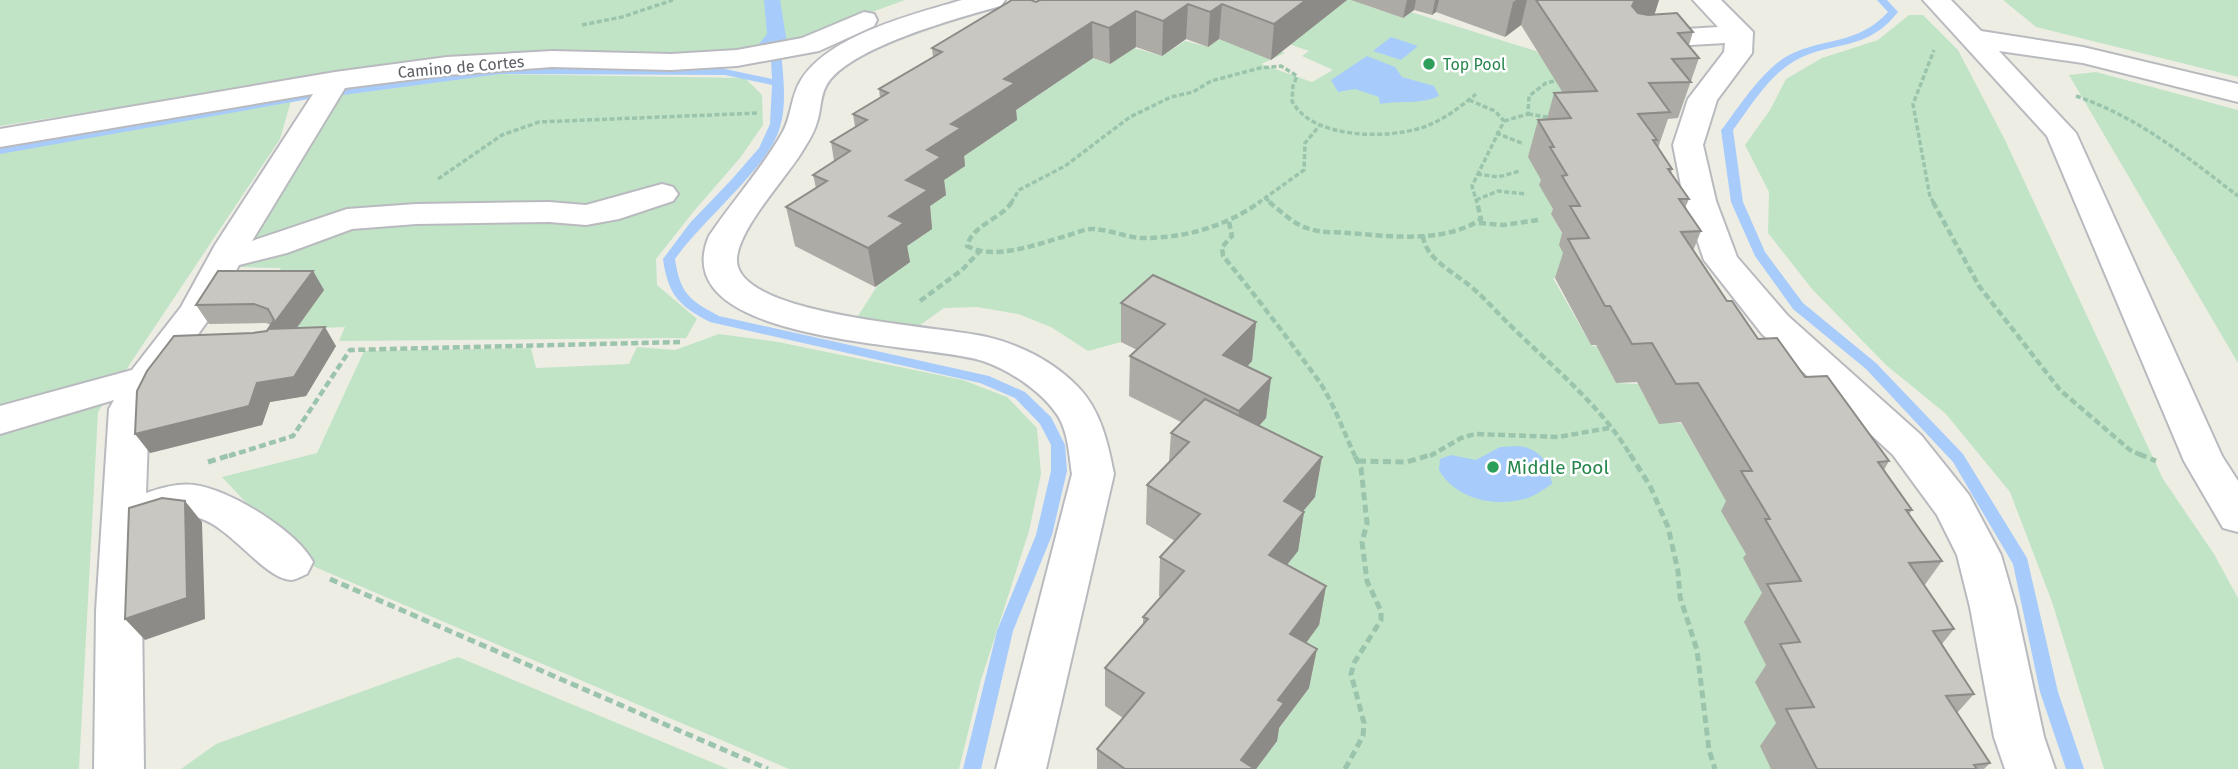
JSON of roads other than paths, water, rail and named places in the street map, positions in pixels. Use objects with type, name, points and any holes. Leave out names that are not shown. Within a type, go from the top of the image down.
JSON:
[{"type":"street","name":"Camino de Cortes","points":[[0,138],[335,81],[447,66],[552,60],[671,62],[737,58],[809,45],[886,10],[917,0]]},
{"type":"street","points":[[992,0],[929,16],[853,51],[834,62],[815,79],[805,103],[801,127],[726,236],[719,255],[721,274],[733,291],[767,310],[890,334],[987,349],[1030,368],[1065,397],[1087,433],[1093,474],[1021,769]]},
{"type":"street","points":[[1706,0],[1739,34],[1738,53],[1703,99],[1688,145],[1700,201],[1721,260],[1775,325],[1907,445],[1954,506],[1979,555],[1993,607],[2019,737],[2030,769]]},
{"type":"street","points":[[1936,0],[2061,133],[2204,461],[2238,516]]},
{"type":"street","points":[[1637,40],[1739,34]]},
{"type":"street","points":[[1970,37],[2083,55],[2238,93]]},
{"type":"street","points":[[119,769],[119,611],[129,409],[143,383],[196,312],[226,257],[335,81]]},
{"type":"street","points":[[226,257],[275,246],[347,219],[416,214],[549,212],[586,215],[607,212],[662,194]]},
{"type":"street","points":[[176,340],[215,339]]},
{"type":"street","points":[[0,420],[124,384],[143,383]]},
{"type":"street","points":[[123,516],[174,502],[194,500],[210,504],[291,562]]},
{"type":"water","points":[[764,0],[780,0],[787,43],[755,49],[767,34]]},
{"type":"water","points":[[1391,37],[1418,46],[1401,60],[1373,51]]},
{"type":"water","points":[[1367,56],[1395,67],[1402,77],[1434,86],[1439,96],[1380,104],[1379,97],[1355,89],[1338,92],[1331,80]]},
{"type":"water","points":[[1517,446],[1537,453],[1546,463],[1551,476],[1552,484],[1528,498],[1503,502],[1478,499],[1456,488],[1439,470],[1440,459],[1451,455],[1476,460],[1500,447]]},
{"type":"waterway","points":[[1882,0],[1893,12],[1882,24],[1858,39],[1792,58],[1776,71],[1727,130],[1737,202],[1759,253],[1798,306],[1871,366],[1958,458],[2021,563],[2049,692],[2075,769]]},
{"type":"waterway","points":[[775,40],[777,101],[774,131],[764,149],[738,181],[694,226],[669,259],[677,290],[687,303],[715,319],[984,379],[1020,395],[1046,421],[1058,445],[1059,471],[1044,535],[1005,631],[972,769]]},
{"type":"waterway","points":[[343,92],[501,71],[725,72],[776,83]]},
{"type":"waterway","points":[[0,151],[305,97]]},
{"type":"place","name":"Top Pool","points":[[1429,64]]},
{"type":"place","name":"Middle Pool","points":[[1493,467]]}]
